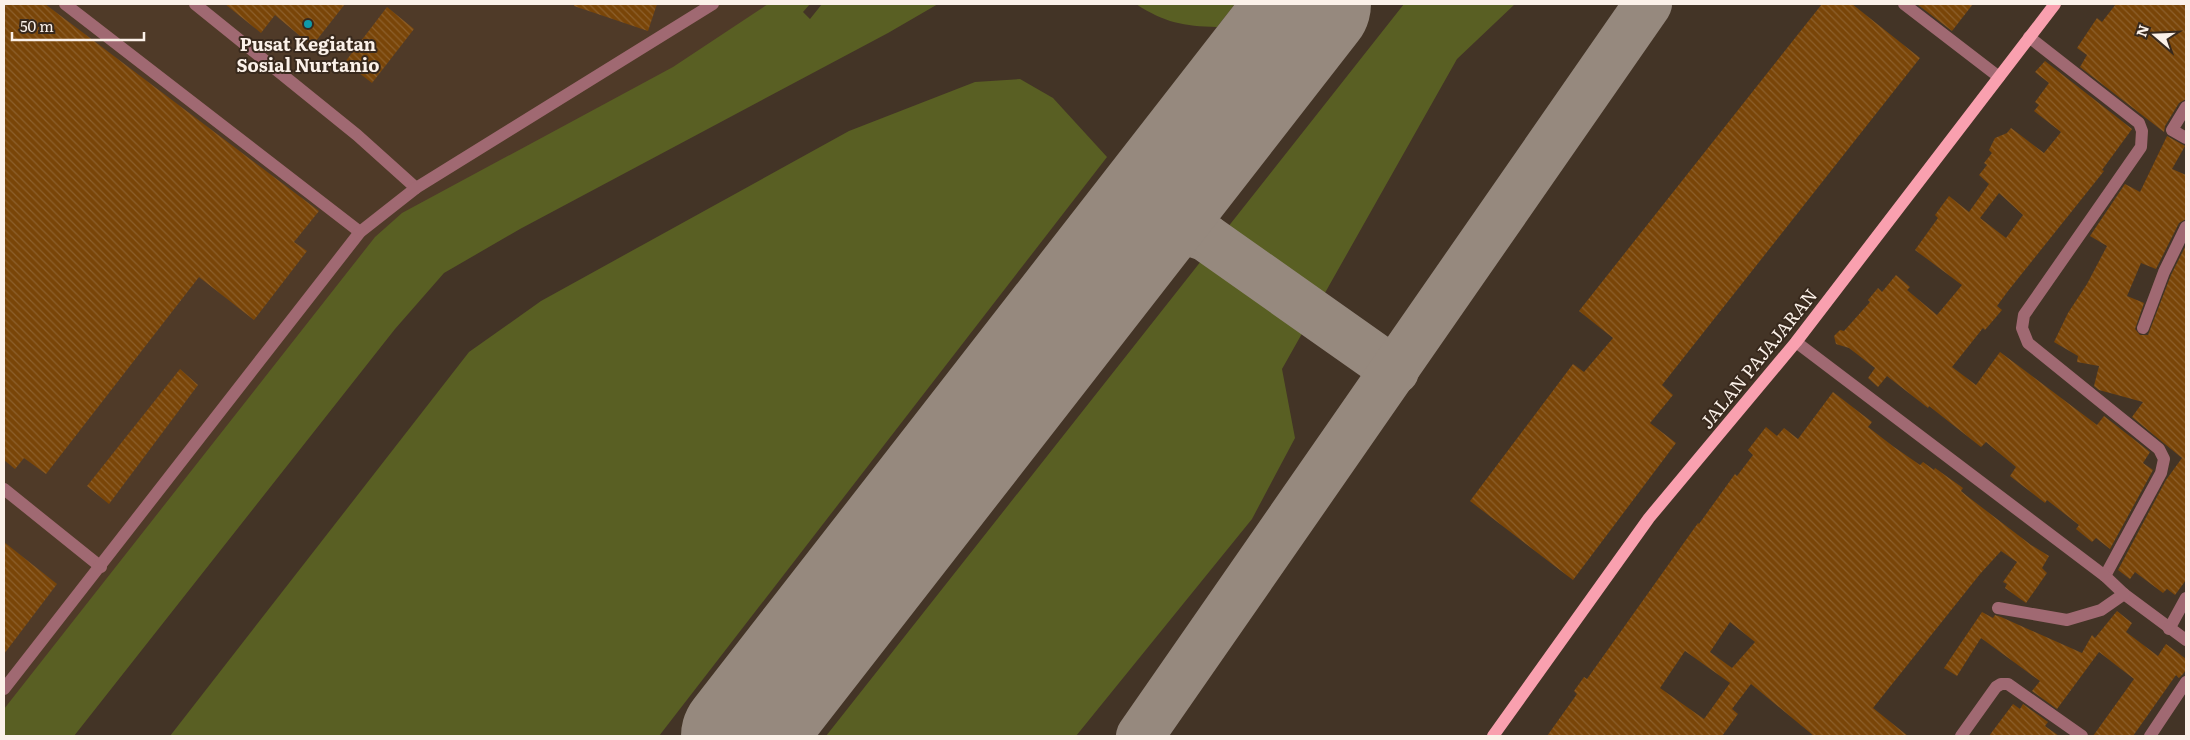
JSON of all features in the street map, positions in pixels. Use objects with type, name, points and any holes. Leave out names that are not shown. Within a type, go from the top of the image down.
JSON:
[{"type":"main road","name":"JALAN PAJAJARAN","points":[[1493,736],[1649,518],[1796,342],[2055,4]]},
{"type":"street","points":[[65,4],[360,232]]},
{"type":"street","points":[[195,4],[357,135],[416,188]]},
{"type":"street","points":[[4,689],[360,232],[416,188],[713,4]]},
{"type":"street","points":[[1904,4],[1998,78]]},
{"type":"street","points":[[2029,38],[2139,123],[2142,131],[2141,147],[2024,315],[2022,328],[2028,343],[2159,449],[2164,459],[2161,473],[2105,576]]},
{"type":"street","points":[[2186,107],[2172,130],[2186,138]]},
{"type":"street","points":[[2143,328],[2164,272],[2186,227]]},
{"type":"street","points":[[1796,342],[2105,576],[2124,594],[2186,640]]},
{"type":"street","points":[[4,489],[101,566]]},
{"type":"street","points":[[1998,608],[2067,620],[2101,610],[2124,594]]},
{"type":"street","points":[[2169,629],[2186,598]]},
{"type":"street","points":[[2150,736],[2186,682]]},
{"type":"street","points":[[1961,736],[1996,688],[2001,684],[2008,684],[2082,736]]},
{"type":"shaded area","points":[[4,4],[791,4],[466,197],[4,726]]},
{"type":"green space","points":[[768,4],[810,4],[803,12],[810,19],[822,4],[938,4],[888,33],[520,229],[444,273],[395,329],[74,736],[4,736],[4,709],[375,237],[402,213],[673,67]]},
{"type":"green space","points":[[1136,4],[1235,4],[1217,27],[1194,26],[1175,22],[1156,15]]},
{"type":"green space","points":[[1404,4],[1515,4],[1457,59],[1282,369],[1295,438],[1252,519],[1076,736],[826,736]]},
{"type":"green space","points":[[1020,79],[1053,98],[1107,157],[659,736],[170,736],[469,352],[541,301],[849,131],[975,82]]},
{"type":"building","points":[[4,4],[45,4],[319,211],[294,242],[307,251],[254,320],[199,277],[46,474],[24,458],[15,469],[4,460]]},
{"type":"building","name":"Pusat Kegiatan Sosial Nurtanio","points":[[225,4],[345,4],[312,46],[275,15],[261,33]]},
{"type":"building","points":[[574,4],[657,4],[648,31],[574,6]]},
{"type":"building","points":[[1822,4],[1852,4],[1920,58],[1662,385],[1673,395],[1650,423],[1676,443],[1573,580],[1470,501],[1573,364],[1584,372],[1613,338],[1579,311]]},
{"type":"building","points":[[1917,4],[1973,4],[1952,31]]},
{"type":"building","points":[[2116,4],[2186,4],[2186,99],[2179,103],[2165,126],[2164,132],[2080,67],[2087,55],[2077,48],[2097,18],[2102,22]]},
{"type":"building","points":[[387,7],[414,29],[372,83],[345,62]]},
{"type":"building","points":[[2045,61],[2132,129],[2102,170],[2104,171],[1997,306],[2002,310],[1985,330],[1983,328],[1952,367],[1976,385],[2000,352],[2097,425],[2104,416],[2150,452],[2143,463],[2153,470],[2110,549],[2096,538],[2092,542],[2076,529],[2079,525],[2047,500],[2045,503],[2010,476],[2016,467],[1986,442],[1981,447],[1887,376],[1878,387],[1868,378],[1875,368],[1849,348],[1836,344],[1834,336],[1840,330],[1844,331],[1870,302],[1868,300],[1878,288],[1882,292],[1896,275],[1910,287],[1907,290],[1937,315],[1962,285],[1915,250],[1938,218],[1935,215],[1949,196],[1969,212],[1989,184],[1979,175],[1987,165],[1984,163],[1992,153],[1989,150],[1995,138],[2007,133],[2011,128],[2044,153],[2061,132],[2034,111],[2039,105],[2035,102],[2049,83],[2035,72]],"holes":[[[1999,193],[2023,215],[2006,238],[1980,218]]]},
{"type":"building","points":[[2167,136],[2185,146],[2172,169],[2186,175],[2186,219],[2179,223],[2156,269],[2141,263],[2127,296],[2144,303],[2135,329],[2140,335],[2148,335],[2171,275],[2186,245],[2186,580],[2175,595],[2167,589],[2163,593],[2135,572],[2130,579],[2118,570],[2166,480],[2182,458],[2132,417],[2143,402],[2099,390],[2094,386],[2099,366],[2077,362],[2078,356],[2054,342],[2068,313],[2087,284],[2107,246],[2090,236],[2125,184],[2140,192]]},
{"type":"building","points":[[180,369],[198,385],[109,504],[87,486]]},
{"type":"building","points":[[1833,392],[1872,422],[1868,427],[1894,447],[1920,465],[1923,462],[1934,470],[1935,468],[1963,488],[1961,491],[1967,496],[2031,545],[2049,556],[2042,568],[2047,573],[2026,603],[2005,588],[2007,584],[2003,582],[2017,562],[2001,551],[1980,574],[1873,708],[1908,736],[1814,736],[1751,684],[1732,709],[1738,714],[1722,736],[1547,736],[1577,694],[1574,691],[1584,677],[1587,679],[1698,523],[1735,474],[1737,476],[1753,455],[1748,450],[1766,427],[1777,436],[1784,428],[1798,439]],"holes":[[[1730,622],[1755,642],[1732,668],[1710,652]],[[1685,651],[1730,683],[1704,719],[1660,688]]]},
{"type":"building","points":[[4,542],[57,584],[4,654]]},
{"type":"building","points":[[2117,611],[2132,623],[2126,632],[2158,656],[2166,644],[2186,659],[2186,670],[2179,678],[2176,675],[2133,736],[2093,736],[2134,679],[2099,652],[2057,709],[2032,691],[2040,681],[1981,638],[1957,676],[1944,668],[1982,612],[1993,618],[1995,615],[2001,617],[2082,653],[2092,635],[2095,638]]},
{"type":"building","points":[[2013,704],[2020,709],[2023,704],[2048,722],[2045,726],[2059,736],[1989,736]]},
{"type":"taxiway","points":[[1140,736],[1648,4]]},
{"type":"taxiway","points":[[1191,158],[1176,208],[1179,217],[1205,237]]},
{"type":"taxiway","points":[[1119,250],[1151,234],[1169,230],[1205,237],[1395,371]]},
{"type":"runway","points":[[741,736],[1311,4]]},
{"type":"place","name":"Pusat Kegiatan Sosial Nurtanio","points":[[308,24]]}]
